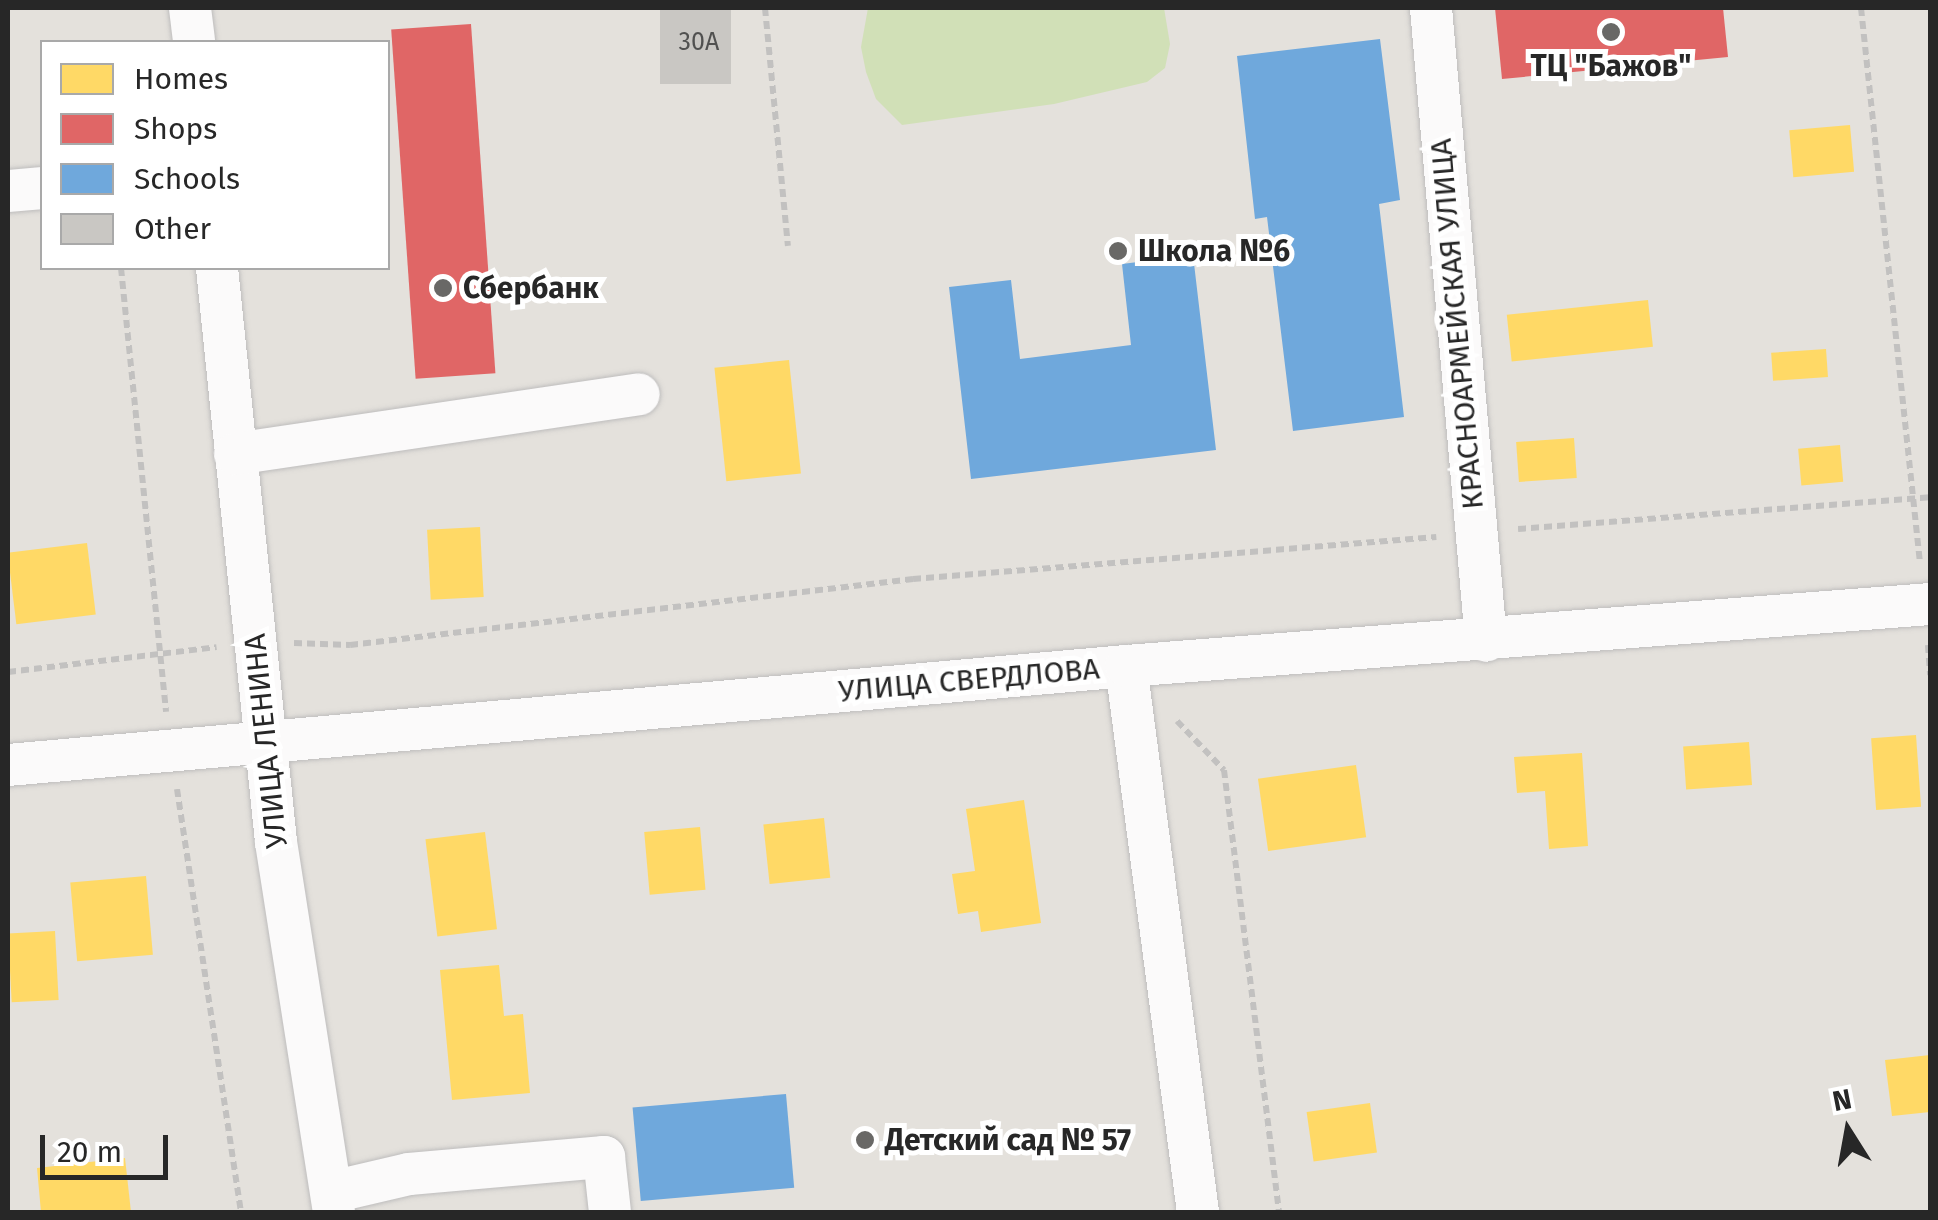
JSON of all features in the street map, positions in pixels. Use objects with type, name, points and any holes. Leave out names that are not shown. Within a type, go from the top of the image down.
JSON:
[{"type":"street","points":[[190,8],[194,40]]},
{"type":"street","name":"КРАСНОАРМЕЙСКАЯ УЛИЦА","points":[[1432,8],[1486,640]]},
{"type":"street","points":[[8,191],[40,188]]},
{"type":"street","name":"УЛИЦА ЛЕНИНА","points":[[217,270],[264,742],[333,1202]]},
{"type":"street","points":[[235,454],[639,394]]},
{"type":"street","name":"УЛИЦА СВЕРДЛОВА","points":[[8,765],[1126,666],[1927,604]]},
{"type":"street","points":[[1126,666],[1198,1212]]},
{"type":"street","points":[[333,1202],[409,1174],[604,1157],[610,1212]]},
{"type":"path","points":[[764,8],[788,246]]},
{"type":"path","points":[[1861,8],[1912,496],[1927,604],[1930,675]]},
{"type":"path","points":[[121,270],[171,749],[242,1212]]},
{"type":"path","points":[[8,672],[254,642],[350,645],[914,579],[1930,497]]},
{"type":"path","points":[[1175,718],[1224,770],[1279,1212]]},
{"type":"green space","points":[[868,8],[1164,8],[1170,44],[1165,68],[1147,82],[1054,104],[902,125],[876,99],[866,72],[861,47]]},
{"type":"building: Homes","points":[[1850,125],[1854,172],[1793,177],[1789,130]]},
{"type":"building: Homes","points":[[1648,300],[1653,347],[1512,362],[1507,315]]},
{"type":"building: Homes","points":[[1826,349],[1828,377],[1773,381],[1771,353]]},
{"type":"building: Homes","points":[[789,360],[801,473],[726,481],[714,368]]},
{"type":"building: Homes","points":[[1574,438],[1577,478],[1519,482],[1516,442]]},
{"type":"building: Homes","points":[[1840,445],[1843,482],[1801,486],[1798,449]]},
{"type":"building: Homes","points":[[480,527],[484,597],[431,600],[427,530]]},
{"type":"building: Homes","points":[[87,543],[96,614],[16,624],[8,553]]},
{"type":"building: Homes","points":[[1916,735],[1921,807],[1876,810],[1871,738]]},
{"type":"building: Homes","points":[[1749,742],[1752,785],[1686,789],[1683,747]]},
{"type":"building: Homes","points":[[1582,753],[1588,846],[1549,849],[1545,791],[1517,793],[1514,757]]},
{"type":"building: Homes","points":[[1356,765],[1366,837],[1268,851],[1258,779]]},
{"type":"building: Homes","points":[[1024,800],[1041,923],[981,932],[978,911],[958,914],[952,874],[975,871],[966,809]]},
{"type":"building: Homes","points":[[824,818],[830,878],[770,884],[763,824]]},
{"type":"building: Homes","points":[[700,827],[705,890],[650,895],[644,832]]},
{"type":"building: Homes","points":[[485,832],[497,929],[437,937],[425,839]]},
{"type":"building: Homes","points":[[146,876],[153,955],[77,961],[70,883]]},
{"type":"building: Homes","points":[[55,931],[59,1000],[12,1002],[8,933]]},
{"type":"building: Homes","points":[[499,965],[504,1016],[523,1014],[530,1093],[452,1100],[440,970]]},
{"type":"building: Homes","points":[[1930,1055],[1930,1112],[1892,1116],[1885,1060]]},
{"type":"building: Homes","points":[[1370,1103],[1377,1153],[1314,1161],[1307,1112]]},
{"type":"building: Homes","points":[[125,1158],[131,1212],[41,1212],[37,1168]]},
{"type":"building: Shops","name":"ТЦ \"Бажов\"","points":[[1495,8],[1723,8],[1728,57],[1502,79]]},
{"type":"building: Shops","points":[[471,24],[495,373],[416,379],[391,30]]},
{"type":"building: Schools","points":[[1380,39],[1400,200],[1379,204],[1404,417],[1293,431],[1267,217],[1255,219],[1237,56]]},
{"type":"building: Schools","points":[[1193,255],[1216,450],[971,479],[949,287],[1011,280],[1020,359],[1131,345],[1122,264]]},
{"type":"building: Schools","points":[[786,1094],[794,1188],[641,1201],[633,1107]]},
{"type":"building: Other","points":[[660,8],[731,8],[731,84],[660,84]]},
{"type":"place","name":"ТЦ \"Бажов\"","points":[[1611,32]]},
{"type":"place","name":"Школа №6","points":[[1118,251]]},
{"type":"place","name":"Сбербанк","points":[[443,288]]},
{"type":"place","name":"Детский сад № 57","points":[[865,1140]]}]
